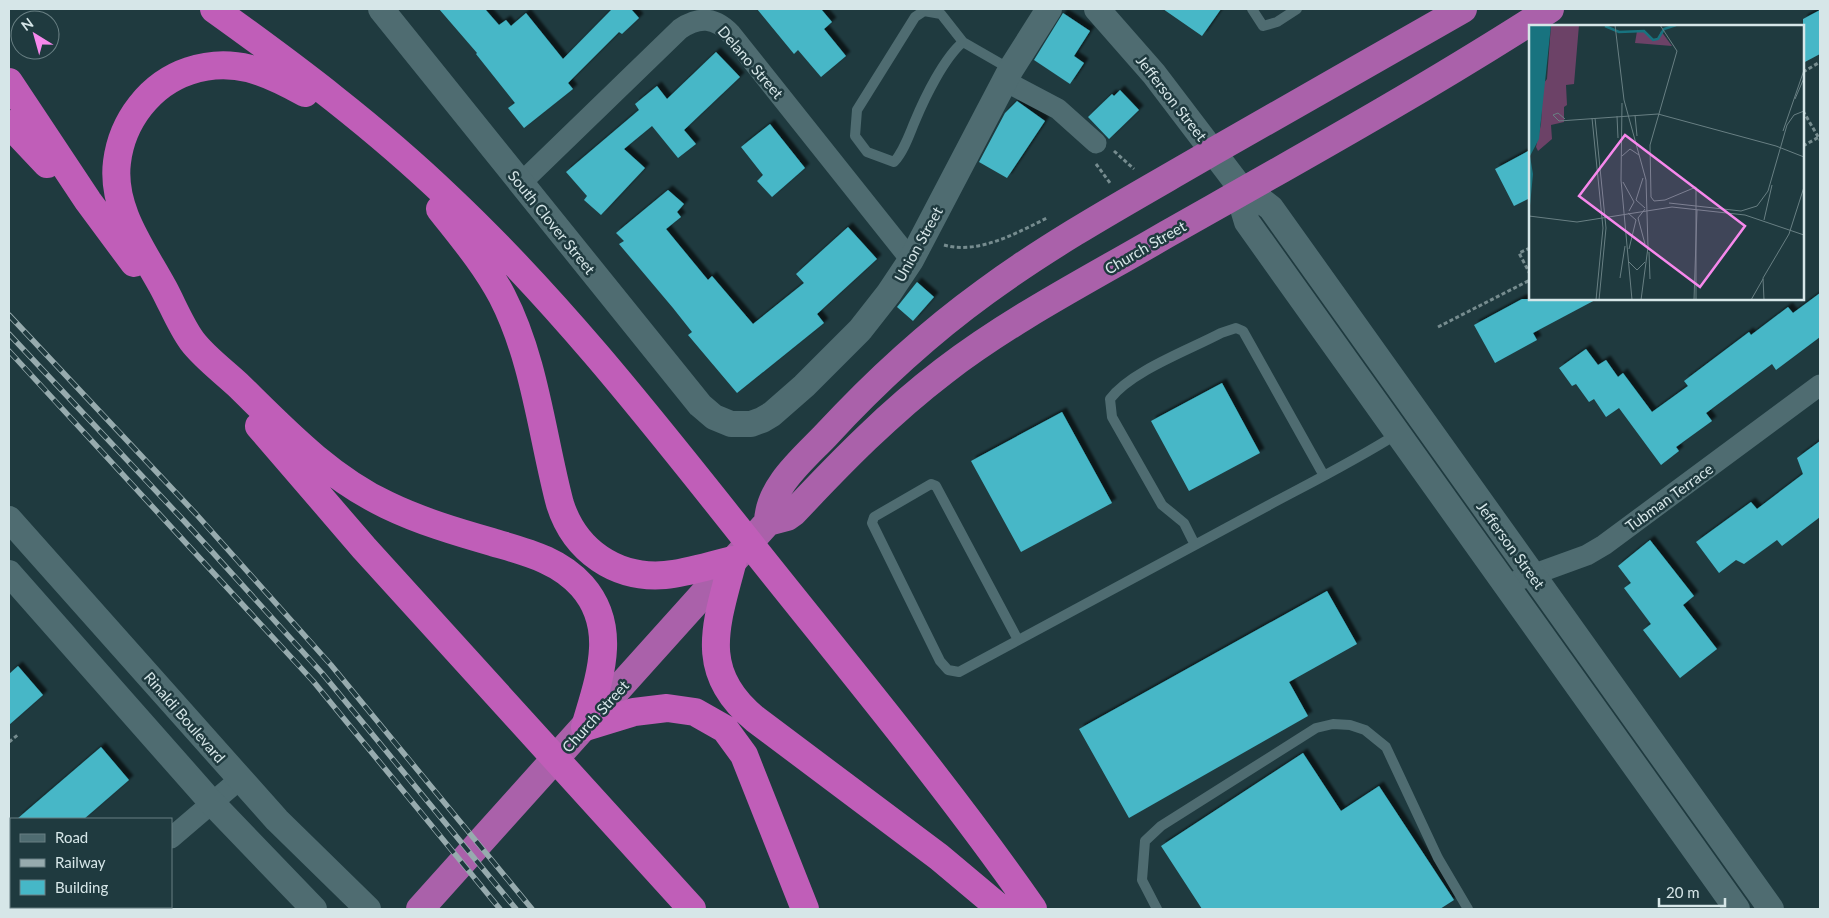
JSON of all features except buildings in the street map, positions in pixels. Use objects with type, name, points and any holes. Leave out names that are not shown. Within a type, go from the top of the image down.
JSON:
[{"type":"highway","points":[[214,9],[264,45],[381,137],[449,198],[506,255],[616,376],[964,815],[1033,909]]},
{"type":"highway","points":[[224,9],[264,45]]},
{"type":"highway","points":[[768,522],[768,511],[774,494],[873,386],[928,337],[985,291],[1046,250],[1463,9]]},
{"type":"highway","name":"Church Street","points":[[420,909],[768,522],[787,517],[794,512],[885,420],[946,369],[1051,300],[1438,79],[1550,9]]},
{"type":"highway","points":[[585,727],[600,673],[604,636],[595,604],[572,576],[541,557],[425,520],[390,506],[356,488],[305,449],[192,341],[126,220],[118,197],[116,170],[121,140],[127,126],[144,100],[156,89],[185,72],[200,67],[234,64],[267,73],[381,137],[478,258],[503,298],[525,358],[562,510],[579,541],[594,555],[610,565],[638,574],[667,574],[733,560],[717,621],[714,643],[720,676],[732,697],[755,719],[939,857],[1001,909]]},
{"type":"highway","points":[[9,82],[112,233],[192,341],[260,427],[364,548],[692,909]]},
{"type":"highway","points":[[9,124],[112,233]]},
{"type":"highway","points":[[585,727],[640,711],[667,708],[695,712],[725,730],[744,755],[805,909]]},
{"type":"highway","points":[[964,815],[1054,909]]},
{"type":"street","name":"South Clover Street","points":[[381,9],[700,405],[714,417],[731,424]]},
{"type":"street","name":"Union Street","points":[[731,424],[751,424],[762,420],[777,410],[860,330],[889,293],[911,260],[1008,75],[1049,9]]},
{"type":"street","name":"Jefferson Street","points":[[1097,9],[1154,74],[1243,191],[1271,208],[1409,425],[1505,584],[1737,909]]},
{"type":"street","name":"Delano Street","points":[[521,183],[680,29],[696,20],[714,20],[731,34],[911,260]]},
{"type":"street","points":[[1008,75],[1058,110],[1100,151]]},
{"type":"street","name":"Tubman Terrace","points":[[1505,584],[1587,555],[1604,545],[1820,385]]},
{"type":"street","name":"Jefferson Street","points":[[1409,425],[1532,575],[1771,909]]},
{"type":"street","name":"Rinaldi Boulevard","points":[[9,520],[300,845],[368,909]]},
{"type":"street","points":[[9,573],[212,803],[314,909]]},
{"type":"street","points":[[172,837],[240,779]]},
{"type":"lane","points":[[1252,9],[1263,26],[1276,22],[1297,9]]},
{"type":"lane","points":[[963,42],[953,50],[917,116],[899,156],[894,162],[867,152],[855,136],[857,110],[916,17],[924,11],[941,14],[963,42],[1008,75]]},
{"type":"lane","points":[[1195,545],[1184,523],[1162,505],[1112,417],[1110,399],[1119,387],[1133,378],[1221,333],[1236,328],[1243,331],[1323,474]]},
{"type":"lane","points":[[1018,640],[936,486],[931,484],[874,517],[872,523],[940,661],[948,670],[959,672],[1195,545],[1323,474],[1353,462],[1409,425]]},
{"type":"lane","points":[[1157,909],[1142,880],[1145,841],[1160,826],[1316,728],[1333,724],[1350,725],[1365,730],[1386,747],[1438,858],[1468,909]]},
{"type":"path","points":[[1804,71],[1820,62]]},
{"type":"path","points":[[1804,113],[1819,138],[1804,146]]},
{"type":"path","points":[[1100,151],[1134,169]]},
{"type":"path","points":[[1100,151],[1110,183]]},
{"type":"path","points":[[936,243],[954,248],[983,245],[1056,214]]},
{"type":"path","points":[[1529,249],[1519,254],[1529,272]]},
{"type":"path","points":[[1438,327],[1529,281]]},
{"type":"path","points":[[9,742],[19,734]]},
{"type":"railway","points":[[9,315],[196,514],[331,665],[532,909]]},
{"type":"railway","points":[[9,334],[186,523],[322,673],[516,909]]},
{"type":"railway","points":[[9,351],[313,681],[500,909]]}]
